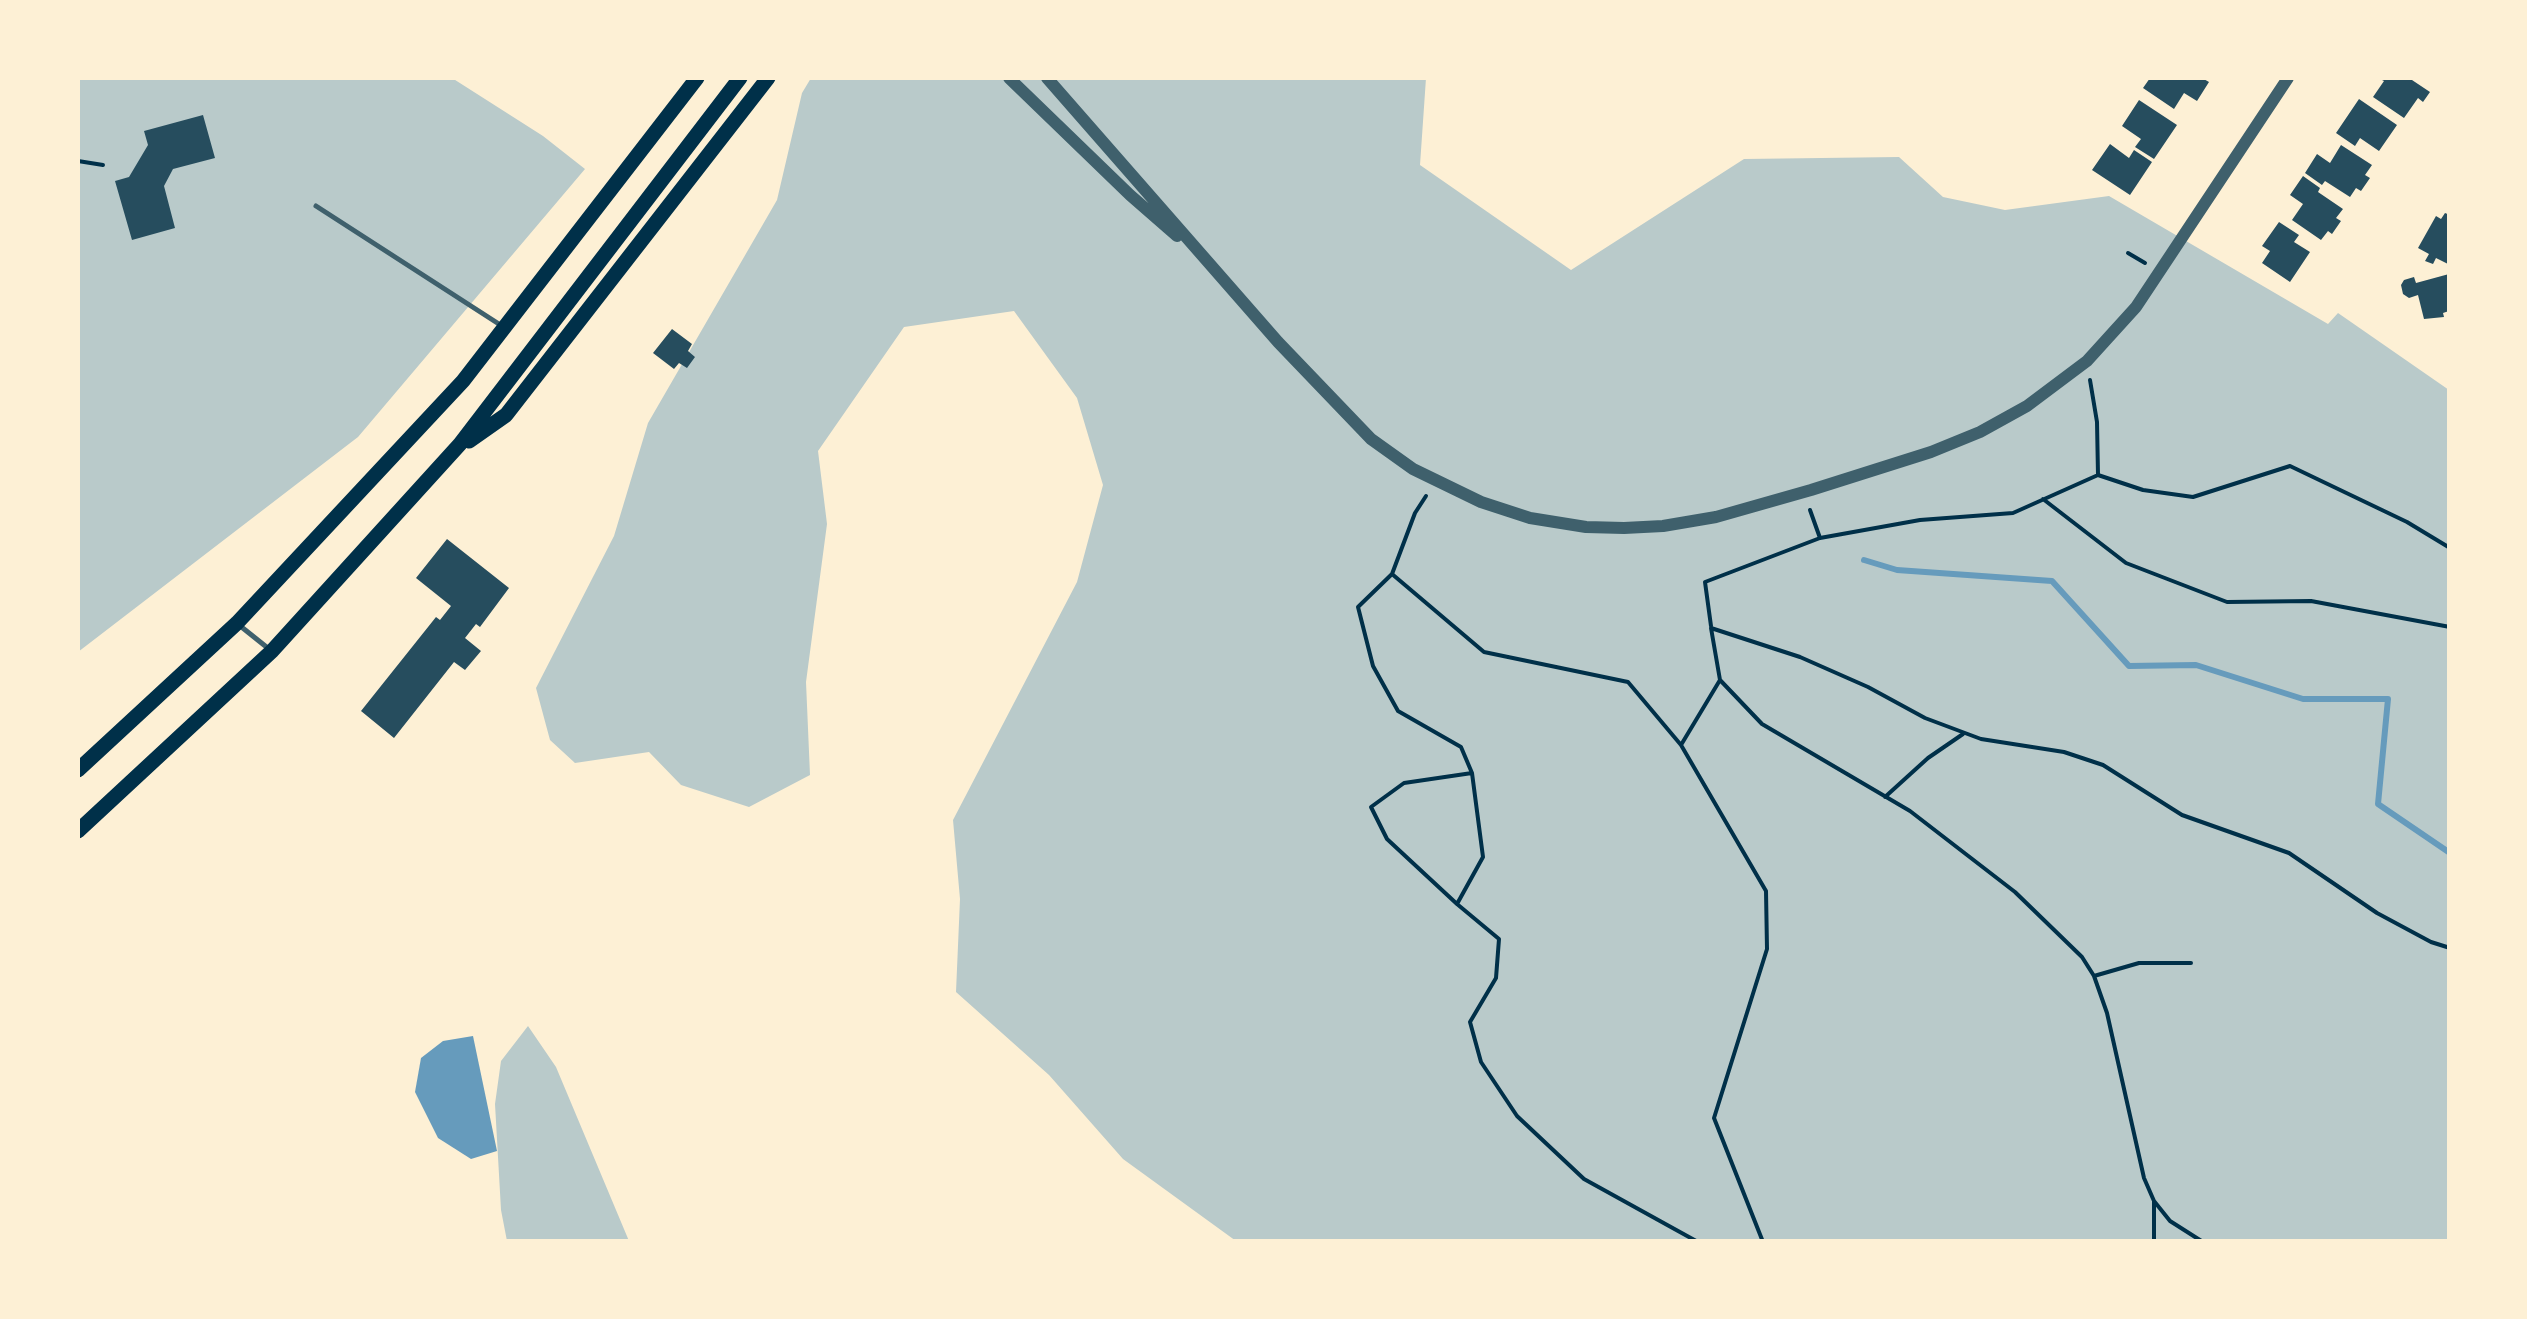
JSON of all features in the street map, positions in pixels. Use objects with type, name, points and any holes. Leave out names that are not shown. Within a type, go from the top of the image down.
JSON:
[{"type":"main road","points":[[78,770],[236,623],[463,381],[697,78]]},
{"type":"main road","points":[[78,831],[272,651],[460,444],[740,78]]},
{"type":"main road","points":[[460,444],[506,415],[768,78]]},
{"type":"street","points":[[1009,78],[1130,195],[1206,260]]},
{"type":"street","points":[[1047,78],[1353,422],[1392,454],[1480,502],[1530,518],[1624,528],[1663,526],[1716,516],[1803,492],[1931,452],[1980,432],[2027,406],[2087,361],[2136,307],[2288,78]]},
{"type":"lane","points":[[316,206],[504,328]]},
{"type":"lane","points":[[236,623],[272,651]]},
{"type":"path","points":[[78,160],[104,165]]},
{"type":"path","points":[[2087,361],[2097,422],[2098,474]]},
{"type":"path","points":[[2203,1242],[2170,1222],[2154,1201],[2144,1178],[2107,1013],[2094,976],[2082,957],[2015,892],[1910,811],[1762,724],[1720,680],[1705,582],[1820,538],[1920,520],[2013,513],[2098,474],[2143,490],[2193,496],[2290,466],[2406,522],[2450,548]]},
{"type":"path","points":[[1437,481],[1415,513],[1392,574],[1358,607],[1373,666],[1398,711],[1461,748],[1472,773],[1482,857],[1457,904]]},
{"type":"path","points":[[1803,492],[1820,538]]},
{"type":"path","points":[[2043,499],[2126,563],[2228,602],[2311,600],[2450,627]]},
{"type":"path","points":[[1392,574],[1484,652],[1628,682],[1681,745],[1766,891],[1766,949],[1714,1118],[1763,1242]]},
{"type":"path","points":[[1711,628],[1789,653],[1868,687],[1925,718],[1982,739],[2064,752],[2103,766],[2182,815],[2289,853],[2377,913],[2450,948]]},
{"type":"path","points":[[1681,745],[1720,680]]},
{"type":"path","points":[[1885,797],[1964,732]]},
{"type":"path","points":[[1472,773],[1404,783],[1371,806],[1388,839],[1499,940],[1496,978],[1470,1022],[1482,1062],[1516,1116],[1584,1179],[1698,1242]]},
{"type":"path","points":[[2094,976],[2140,963],[2191,963]]},
{"type":"path","points":[[2154,1201],[2154,1242]]},
{"type":"shaded area","points":[[78,78],[452,78],[543,136],[585,169],[358,437],[78,652]]},
{"type":"shaded area","points":[[811,78],[1426,78],[1420,165],[1571,270],[1744,159],[1899,157],[1943,197],[2005,210],[2109,196],[2328,324],[2338,313],[2449,390],[2449,1241],[1236,1241],[1123,1159],[1049,1075],[956,992],[960,899],[953,820],[1077,582],[1103,485],[1077,398],[1014,311],[904,327],[818,451],[827,524],[806,682],[810,775],[749,807],[681,785],[649,752],[575,763],[550,740],[536,688],[614,536],[648,423],[777,200],[802,93]]},
{"type":"shaded area","points":[[528,1026],[556,1067],[629,1241],[507,1241],[501,1210],[495,1104],[501,1061]]},
{"type":"water","points":[[473,1036],[497,1151],[471,1159],[438,1138],[415,1092],[421,1058],[443,1041]]},
{"type":"building","points":[[2150,78],[2202,78],[2209,82],[2197,101],[2184,93],[2174,109],[2143,88]]},
{"type":"building","points":[[2378,78],[2409,78],[2430,92],[2423,102],[2418,98],[2404,118],[2373,97],[2384,81]]},
{"type":"building","points":[[2359,99],[2397,125],[2379,151],[2360,138],[2355,146],[2336,133]]},
{"type":"building","points":[[2139,100],[2177,125],[2154,159],[2135,147],[2141,139],[2122,126]]},
{"type":"building","points":[[203,115],[215,158],[173,169],[164,186],[175,228],[132,240],[115,181],[129,177],[148,145],[144,131]]},
{"type":"building","points":[[2110,144],[2129,158],[2134,150],[2152,162],[2130,195],[2092,170]]},
{"type":"building","points":[[2341,145],[2372,165],[2365,175],[2370,178],[2361,191],[2356,188],[2350,197],[2305,173],[2317,154],[2330,163]]},
{"type":"building","points":[[2303,176],[2343,209],[2336,218],[2341,221],[2332,234],[2328,231],[2321,240],[2292,220],[2303,204],[2290,195]]},
{"type":"building","points":[[2445,213],[2450,215],[2450,265],[2436,258],[2433,264],[2425,261],[2429,254],[2418,248],[2436,216],[2441,219]]},
{"type":"building","points":[[2279,222],[2299,235],[2294,242],[2310,252],[2290,282],[2262,263],[2270,251],[2262,246]]},
{"type":"building","points":[[2449,274],[2449,311],[2443,313],[2444,317],[2424,319],[2418,295],[2409,298],[2403,294],[2401,285],[2414,277],[2416,283]]},
{"type":"building","points":[[672,329],[692,344],[688,351],[695,357],[687,368],[679,363],[674,369],[653,353]]},
{"type":"building","points":[[447,539],[509,588],[480,627],[476,624],[465,638],[481,651],[465,670],[454,662],[394,738],[361,711],[436,617],[440,620],[451,606],[416,578]]},
{"type":"waterway","points":[[1864,560],[1897,570],[2052,581],[2129,666],[2196,665],[2303,699],[2388,699],[2378,804],[2450,853]]}]
